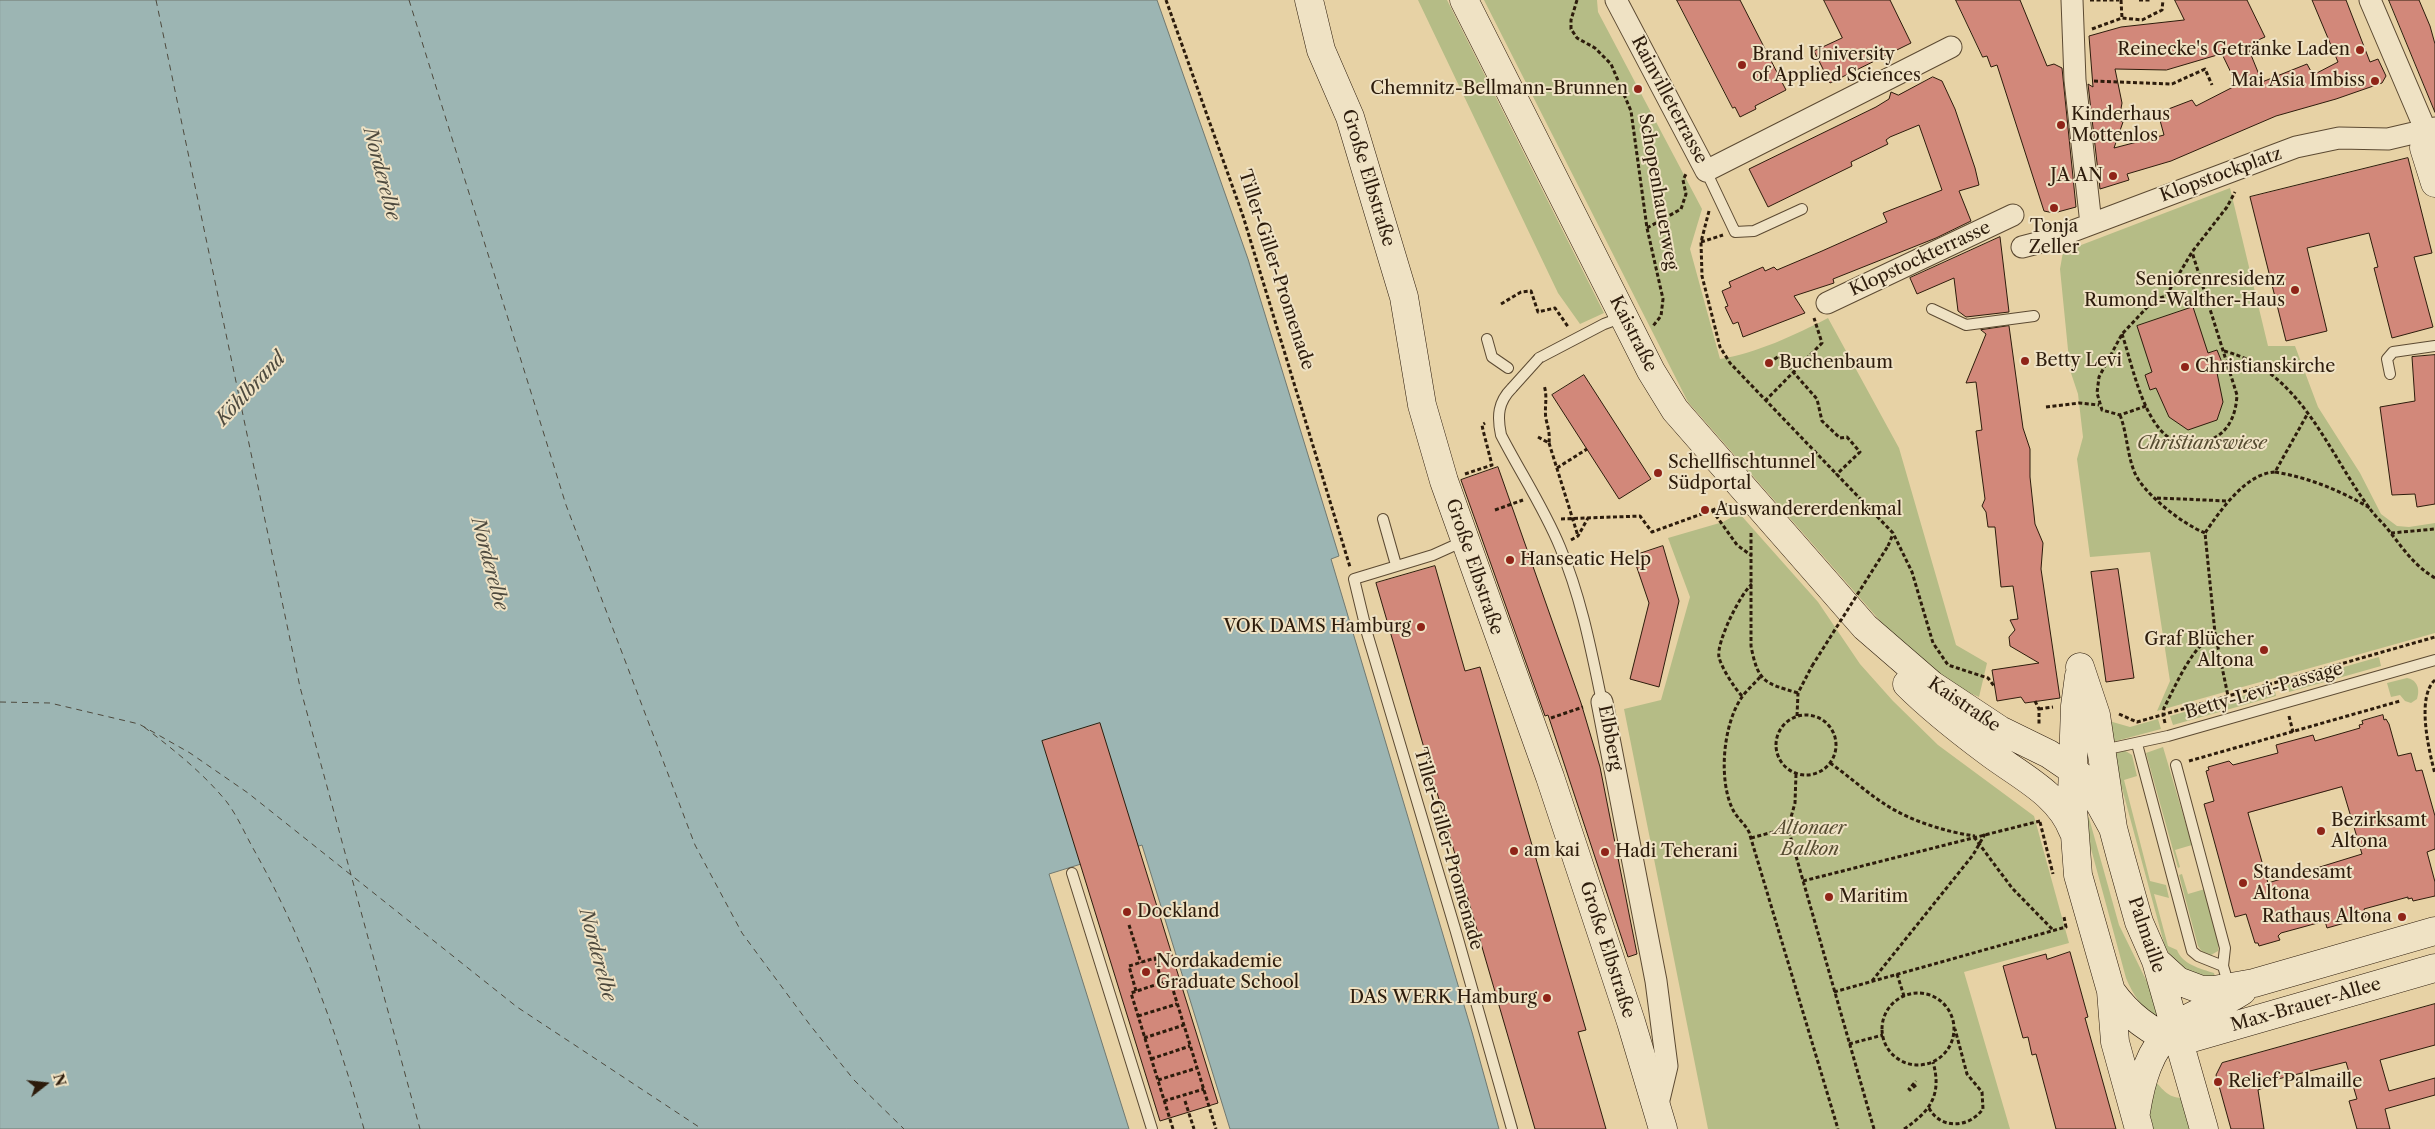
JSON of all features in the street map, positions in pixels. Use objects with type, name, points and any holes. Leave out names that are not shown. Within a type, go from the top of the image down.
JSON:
[{"type":"street","name":"Große Elbstraße","points":[[1309,0],[1321,50],[1350,117],[1401,286],[1409,322],[1422,405],[1464,541],[1576,855],[1660,1119]]},
{"type":"street","name":"Kaistraße","points":[[1464,0],[1614,321],[1638,344],[1662,390],[1675,410],[1864,627],[1895,671],[1927,704],[2003,764],[2042,803],[2062,810],[2075,835]]},
{"type":"street","name":"Rainvilleterrasse","points":[[1616,0],[1697,171],[1951,47]]},
{"type":"street","points":[[2072,0],[2075,80],[2091,224]]},
{"type":"street","points":[[2370,0],[2432,133],[2424,148],[2435,183]]},
{"type":"street","name":"Klopstockplatz","points":[[2022,247],[2049,240],[2296,147],[2339,138],[2388,139],[2432,133]]},
{"type":"street","name":"Klopstockterrasse","points":[[1827,303],[2013,215]]},
{"type":"street","name":"Kaistraße","points":[[1864,627],[1932,685],[2000,730],[2049,754],[2078,784],[2042,803]]},
{"type":"street","name":"Palmaille","points":[[2137,1122],[2115,1042],[2110,990],[2078,876],[2075,835],[2078,784],[2075,706],[2080,667],[2096,715],[2113,828],[2139,922],[2156,961],[2172,1036],[2204,1129]]},
{"type":"street","name":"Elbberg","points":[[1597,703],[1656,981],[1667,1066],[1660,1119]]},
{"type":"street","name":"Palmaille","points":[[2078,784],[2098,774],[2102,750]]},
{"type":"street","name":"Palmaille","points":[[2078,784],[2113,828]]},
{"type":"street","name":"Max-Brauer-Allee","points":[[2156,961],[2168,974],[2189,986],[2202,990],[2235,979],[2435,931]]},
{"type":"street","name":"Max-Brauer-Allee","points":[[2172,1036],[2435,968]]},
{"type":"street","name":"Max-Brauer-Allee","points":[[2137,1122],[2141,1082],[2156,1049],[2172,1036],[2234,996],[2235,979]]},
{"type":"street","name":"Palmaille","points":[[2110,990],[2129,1014],[2172,1036]]},
{"type":"lane","points":[[1697,171],[1735,232],[1754,231],[1802,209]]},
{"type":"lane","points":[[1932,309],[1966,325],[2034,316]]},
{"type":"lane","name":"Elbberg","points":[[1597,703],[1586,625],[1573,580],[1559,545],[1501,435],[1498,421],[1499,409],[1504,397],[1539,358],[1614,321]]},
{"type":"lane","points":[[1486,339],[1492,357],[1508,368]]},
{"type":"lane","points":[[2390,374],[2387,359],[2393,352],[2435,346]]},
{"type":"lane","points":[[1383,520],[1396,565],[1433,555],[1464,541]]},
{"type":"lane","name":"Tiller-Giller-Promenade","points":[[1396,565],[1354,579],[1367,633],[1456,932],[1512,1129]]},
{"type":"lane","name":"Betty-Levi-Passage","points":[[2102,750],[2140,743],[2435,660]]},
{"type":"lane","points":[[2140,743],[2192,951],[2235,979]]},
{"type":"lane","points":[[2176,764],[2235,979]]},
{"type":"lane","points":[[1072,873],[1152,1129]]},
{"type":"path","name":"Tiller-Giller-Promenade","points":[[1166,0],[1244,216],[1346,553]]},
{"type":"path","name":"Schopenhauerweg","points":[[1577,0],[1570,20],[1572,29],[1577,38],[1595,48],[1611,64],[1631,111],[1647,228],[1663,299],[1662,316],[1638,344]]},
{"type":"path","points":[[2088,0],[2120,0],[2122,18]]},
{"type":"path","points":[[2139,0],[2152,0]]},
{"type":"path","points":[[2073,37],[2122,18],[2142,20],[2162,10],[2163,0]]},
{"type":"path","points":[[2075,80],[2172,84],[2205,69],[2212,85]]},
{"type":"path","points":[[1647,228],[1681,209],[1686,194],[1683,180],[1697,171]]},
{"type":"path","points":[[2146,406],[2120,415],[2102,410],[2097,393],[2099,376],[2122,334],[2154,300],[2166,296],[2192,252],[2227,207]]},
{"type":"path","points":[[1706,224],[1701,242],[1702,276],[1720,347],[1730,363],[1765,401],[1893,534],[1912,572],[1932,643],[1948,665],[1988,678],[1994,686]]},
{"type":"path","points":[[1701,242],[1735,232]]},
{"type":"path","points":[[2122,334],[2146,406],[2154,424],[2168,438],[2190,445],[2202,444],[2215,438],[2230,424],[2237,405],[2234,383],[2192,252]]},
{"type":"path","points":[[1500,304],[1521,292],[1531,291],[1538,312],[1555,308],[1564,324]]},
{"type":"path","points":[[1765,401],[1822,343],[1812,311],[1827,303]]},
{"type":"path","points":[[2224,351],[2259,365],[2290,389],[2308,412],[2370,509],[2414,563],[2435,578]]},
{"type":"path","points":[[1770,363],[1779,356],[1818,399],[1822,421],[1840,438],[1847,437],[1860,452],[1836,476]]},
{"type":"path","points":[[1544,385],[1547,397],[1546,418],[1550,430],[1549,443],[1578,536]]},
{"type":"path","points":[[2046,407],[2079,403],[2099,405]]},
{"type":"path","points":[[2275,472],[2308,412]]},
{"type":"path","points":[[2120,415],[2134,471],[2147,490],[2191,527],[2205,533]]},
{"type":"path","points":[[1466,478],[1465,474],[1492,465],[1483,430]]},
{"type":"path","points":[[1538,437],[1549,443]]},
{"type":"path","points":[[1557,468],[1587,449]]},
{"type":"path","points":[[2228,696],[2215,633],[2205,533],[2228,500],[2258,478],[2275,472],[2312,480],[2331,487],[2370,509]]},
{"type":"path","points":[[1565,519],[1640,516],[1652,532],[1728,504],[1745,492]]},
{"type":"path","points":[[1495,510],[1534,496]]},
{"type":"path","points":[[2156,498],[2228,500]]},
{"type":"path","points":[[1712,510],[1737,545],[1752,557]]},
{"type":"path","points":[[1559,545],[1578,536],[1588,517]]},
{"type":"path","points":[[1750,526],[1752,557],[1751,646],[1754,664],[1760,678],[1768,683],[1798,693]]},
{"type":"path","points":[[2391,533],[2435,529]]},
{"type":"path","points":[[1797,716],[1798,693],[1812,666],[1888,546],[1893,534]]},
{"type":"path","points":[[1742,696],[1730,682],[1719,653],[1732,611],[1742,594],[1752,584]]},
{"type":"path","points":[[2165,724],[2163,715],[2185,668],[2206,640],[2215,633]]},
{"type":"path","points":[[2116,712],[2137,722],[2435,638]]},
{"type":"path","points":[[1760,678],[1742,696],[1730,725],[1724,775],[1725,786],[1733,809],[1746,826],[1751,838],[1838,1129]]},
{"type":"path","points":[[2435,680],[2428,686],[2426,712],[2427,744],[2435,774]]},
{"type":"path","points":[[2035,701],[2039,709]]},
{"type":"path","points":[[2176,764],[2400,702]]},
{"type":"path","points":[[1530,726],[1597,703]]},
{"type":"path","points":[[1797,716],[1816,716],[1830,728],[1836,745],[1830,763],[1815,774],[1796,774],[1781,763],[1775,744],[1781,727],[1797,716]]},
{"type":"path","points":[[1830,763],[1887,806],[1900,813],[1960,834],[1976,837]]},
{"type":"path","points":[[1796,774],[1795,803],[1788,828],[1874,1129]]},
{"type":"path","points":[[1803,881],[2040,821],[2042,803]]},
{"type":"path","points":[[1751,838],[1788,828]]},
{"type":"path","points":[[1872,982],[1925,917],[1985,834]]},
{"type":"path","points":[[1976,837],[1979,844],[2012,888],[2054,930]]},
{"type":"path","points":[[1129,926],[1141,962]]},
{"type":"path","points":[[1834,992],[2066,927]]},
{"type":"path","points":[[1136,991],[1129,966],[1141,962],[1155,958],[1162,983]]},
{"type":"path","points":[[1897,974],[1904,996]]},
{"type":"path","points":[[1173,1129],[1131,993],[1170,980],[1216,1129]]},
{"type":"path","points":[[1929,1108],[1937,1123],[1952,1129],[1973,1122],[1983,1109],[1982,1092],[1967,1074],[1954,1024],[1949,1010],[1934,997],[1916,993],[1904,996],[1892,1004],[1885,1014],[1883,1035],[1889,1050],[1899,1060],[1918,1065],[1933,1062],[1942,1056],[1949,1047],[1953,1036],[1954,1024]]},
{"type":"path","points":[[1138,1016],[1177,1004]]},
{"type":"path","points":[[1144,1038],[1184,1025]]},
{"type":"path","points":[[1849,1044],[1883,1035]]},
{"type":"path","points":[[1151,1059],[1190,1046]]},
{"type":"path","points":[[1904,1129],[1919,1119],[1929,1108],[1936,1086],[1933,1062]]},
{"type":"path","points":[[1158,1080],[1197,1068]]},
{"type":"path","points":[[1164,1101],[1204,1089]]},
{"type":"path","points":[[1185,1101],[1194,1129]]},
{"type":"green space","points":[[1418,0],[1447,0],[1604,313],[1580,324],[1558,293]]},
{"type":"green space","points":[[1484,0],[1597,0],[1598,12],[1702,209],[1690,249],[1720,359],[1762,348],[1828,318],[1899,448],[1956,645],[1987,663],[1979,697],[1940,680],[1882,623],[1688,402]]},
{"type":"green space","name":"Christianswiese","points":[[2230,188],[2268,346],[2295,346],[2318,407],[2360,473],[2381,514],[2397,526],[2409,527],[2435,523],[2435,633],[2157,711],[2170,681],[2150,552],[2090,557],[2077,459],[2083,437],[2078,394],[2070,370],[2060,269],[2063,252]]},
{"type":"green space","name":"Altonaer Balkon","points":[[1739,513],[1818,602],[1860,664],[1893,701],[1938,745],[2034,816],[2069,943],[1964,972],[2010,1129],[1708,1129],[1624,709],[1661,700],[1690,597],[1668,538],[1723,522]]},
{"type":"green space","points":[[2379,657],[2381,666],[2289,692],[2287,683]]},
{"type":"green space","points":[[2407,678],[2416,683],[2418,689],[2417,699],[2411,703],[2405,701],[2400,695],[2391,697],[2387,683]]},
{"type":"green space","points":[[2274,687],[2276,696],[2173,725],[2170,716]]},
{"type":"green space","points":[[2158,719],[2161,729],[2116,741],[2111,740],[2109,721],[2130,727]]},
{"type":"green space","points":[[2163,747],[2192,845],[2175,850],[2180,867],[2178,868],[2146,753]]},
{"type":"green space","points":[[2124,750],[2132,755],[2137,776],[2124,780],[2150,881],[2166,885],[2169,898],[2154,894],[2168,946],[2177,950],[2179,955],[2187,962],[2214,973],[2215,977],[2186,969],[2175,960],[2165,947],[2113,755]]},
{"type":"green space","points":[[2087,816],[2119,925],[2148,984],[2156,1005],[2157,1018],[2138,1001],[2126,978],[2090,845]]},
{"type":"green space","points":[[2182,874],[2188,894],[2205,889],[2219,940],[2218,951],[2211,955],[2203,953],[2198,946],[2179,875]]},
{"type":"green space","points":[[2151,1076],[2169,1094],[2179,1098],[2184,1097],[2194,1129],[2149,1129]]},
{"type":"water","points":[[0,0],[1157,0],[1248,259],[1339,556],[1331,559],[1472,1032],[1499,1129],[1230,1129],[1142,845],[1049,874],[1129,1129],[0,1129]]},
{"type":"building","name":"Brand University of Applied Sciences","points":[[1677,0],[1740,0],[1786,90],[1755,106],[1756,109],[1740,117],[1735,107],[1733,108]]},
{"type":"building","points":[[1824,0],[1890,0],[1911,43],[1830,83],[1814,51],[1842,38]]},
{"type":"building","points":[[1956,0],[2020,0],[2047,66],[2054,64],[2062,68],[2076,207],[2054,213],[2044,211],[1997,65],[1991,67],[1987,56],[1983,57]]},
{"type":"building","points":[[2175,0],[2247,0],[2265,37],[2247,45],[2262,82],[2307,64],[2313,75],[2338,62],[2312,0],[2346,0],[2370,62],[2378,59],[2386,76],[2382,83],[2336,99],[2276,116],[2171,161],[2127,174],[2129,180],[2100,189],[2088,84],[2093,87],[2089,36],[2121,27],[2184,20]],"holes":[[[2222,54],[2237,85],[2196,106],[2192,100],[2158,113],[2164,135],[2114,148],[2123,122],[2119,120],[2122,103],[2115,69],[2166,70]]]},
{"type":"building","points":[[2389,0],[2419,0],[2430,26],[2435,44],[2435,112]]},
{"type":"building","points":[[1933,77],[1942,81],[1955,109],[1975,168],[1979,185],[1959,191],[1971,221],[1936,238],[1833,279],[1834,283],[1794,296],[1805,313],[1743,337],[1738,322],[1733,324],[1725,307],[1728,306],[1722,291],[1731,287],[1729,282],[1763,267],[1765,271],[1774,267],[1777,270],[1822,251],[1887,222],[1883,213],[1942,190],[1919,125],[1890,137],[1886,140],[1888,144],[1851,162],[1852,166],[1768,207],[1749,169],[1876,107],[1889,99],[1891,92],[1898,95]]},
{"type":"building","name":"Seniorenresidenz Rumond-Walther-Haus","points":[[2408,158],[2432,253],[2414,257],[2433,327],[2392,338],[2374,268],[2378,267],[2369,233],[2307,248],[2327,331],[2286,341],[2250,197]]},
{"type":"building","points":[[2000,237],[2009,312],[1966,317],[1958,311],[1954,278],[1917,294],[1910,278]]},
{"type":"building","name":"Christianskirche","points":[[2193,307],[2208,353],[2217,350],[2223,365],[2216,368],[2223,402],[2217,420],[2188,430],[2169,417],[2156,388],[2150,390],[2145,375],[2152,372],[2137,326]]},
{"type":"building","points":[[2009,326],[2023,428],[2030,449],[2030,477],[2035,524],[2043,543],[2041,569],[2060,698],[2025,703],[2021,697],[1997,701],[1992,670],[2039,663],[2010,646],[2009,637],[2015,630],[2010,620],[2018,619],[2013,586],[2001,587],[1995,527],[1988,527],[1986,512],[1982,506],[1985,499],[1976,431],[1982,430],[1976,382],[1966,383],[1986,334],[1981,330]]},
{"type":"building","points":[[2435,355],[2435,504],[2417,507],[2415,494],[2392,495],[2380,407],[2415,401],[2412,357]]},
{"type":"building","points":[[1584,375],[1651,479],[1619,499],[1552,395]]},
{"type":"building","points":[[1498,467],[1581,703],[1600,767],[1637,954],[1628,957],[1548,715],[1545,716],[1461,480]]},
{"type":"building","points":[[1663,546],[1679,601],[1659,687],[1630,679],[1649,603],[1633,556]]},
{"type":"building","points":[[1435,566],[1465,671],[1480,667],[1586,1030],[1578,1032],[1606,1129],[1535,1129],[1376,583]]},
{"type":"building","points":[[2118,569],[2134,678],[2106,682],[2091,572]]},
{"type":"building","points":[[2383,715],[2384,720],[2386,719],[2389,724],[2398,756],[2411,753],[2416,771],[2422,770],[2435,816],[2435,849],[2427,852],[2435,882],[2435,896],[2413,901],[2412,898],[2408,899],[2408,897],[2364,909],[2366,917],[2327,928],[2325,921],[2281,933],[2278,936],[2280,940],[2259,946],[2258,943],[2255,943],[2246,914],[2235,917],[2204,804],[2214,801],[2206,771],[2209,770],[2208,767],[2229,761],[2233,765],[2278,753],[2276,745],[2313,735],[2315,741],[2360,728],[2359,725],[2363,724],[2362,721]],"holes":[[[2342,787],[2362,854],[2268,883],[2248,813]]]},
{"type":"building","name":"Nordakademie Graduate School","points":[[1100,723],[1218,1103],[1160,1121],[1042,741]]},
{"type":"building","points":[[2070,952],[2088,1017],[2085,1018],[2116,1129],[2056,1129],[2036,1054],[2032,1055],[2028,1037],[2023,1038],[2003,966],[2046,954],[2047,959]]},
{"type":"building","points":[[2435,1004],[2435,1045],[2380,1060],[2389,1091],[2435,1078],[2435,1095],[2385,1109],[2390,1129],[2357,1129],[2349,1101],[2357,1099],[2346,1062],[2262,1083],[2263,1088],[2258,1090],[2264,1129],[2231,1129],[2216,1075],[2222,1063]]},
{"type":"ferry route","points":[[156,0],[300,687],[420,1129]]},
{"type":"ferry route","points":[[409,0],[566,505],[695,845],[742,933],[810,1025],[854,1080],[904,1129]]},
{"type":"ferry route","points":[[0,702],[50,703],[139,724],[190,753],[248,793],[517,1007],[702,1129]]},
{"type":"ferry route","points":[[144,727],[207,780],[226,801],[237,818],[272,883],[303,951],[330,1021],[364,1129]]},
{"type":"place","name":"Reinecke's Getränke Laden","points":[[2360,50]]},
{"type":"place","name":"Brand University of Applied Sciences","points":[[1742,65]]},
{"type":"place","name":"Mai Asia Imbiss","points":[[2375,81]]},
{"type":"place","name":"Chemnitz-Bellmann-Brunnen","points":[[1638,89]]},
{"type":"place","name":"Kinderhaus Mottenlos","points":[[2061,125]]},
{"type":"place","name":"JA AN","points":[[2113,176]]},
{"type":"place","name":"Tonja Zeller","points":[[2054,208]]},
{"type":"place","name":"Seniorenresidenz Rumond-Walther-Haus","points":[[2295,290]]},
{"type":"place","name":"Betty Levi","points":[[2025,361]]},
{"type":"place","name":"Buchenbaum","points":[[1769,363]]},
{"type":"place","name":"Christianskirche","points":[[2185,367]]},
{"type":"place","name":"Schellfischtunnel Südportal","points":[[1658,473]]},
{"type":"place","name":"Auswandererdenkmal","points":[[1705,510]]},
{"type":"place","name":"Hanseatic Help","points":[[1510,560]]},
{"type":"place","name":"VOK DAMS Hamburg","points":[[1421,627]]},
{"type":"place","name":"Graf Blücher Altona","points":[[2264,650]]},
{"type":"place","name":"Bezirksamt Altona","points":[[2321,831]]},
{"type":"place","name":"am kai","points":[[1514,851]]},
{"type":"place","name":"Hadi Teherani","points":[[1605,852]]},
{"type":"place","name":"Standesamt Altona","points":[[2243,883]]},
{"type":"place","name":"Maritim","points":[[1829,897]]},
{"type":"place","name":"Dockland","points":[[1127,912]]},
{"type":"place","name":"Rathaus Altona","points":[[2402,917]]},
{"type":"place","name":"Nordakademie Graduate School","points":[[1146,972]]},
{"type":"place","name":"DAS WERK Hamburg","points":[[1547,998]]},
{"type":"place","name":"Relief Palmaille","points":[[2218,1082]]},
{"type":"water label","name":"Norderelbe","points":[[381,174]]},
{"type":"water label","name":"Köhlbrand","points":[[251,389]]},
{"type":"water label","name":"Norderelbe","points":[[489,564]]},
{"type":"water label","name":"Norderelbe","points":[[597,955]]}]
